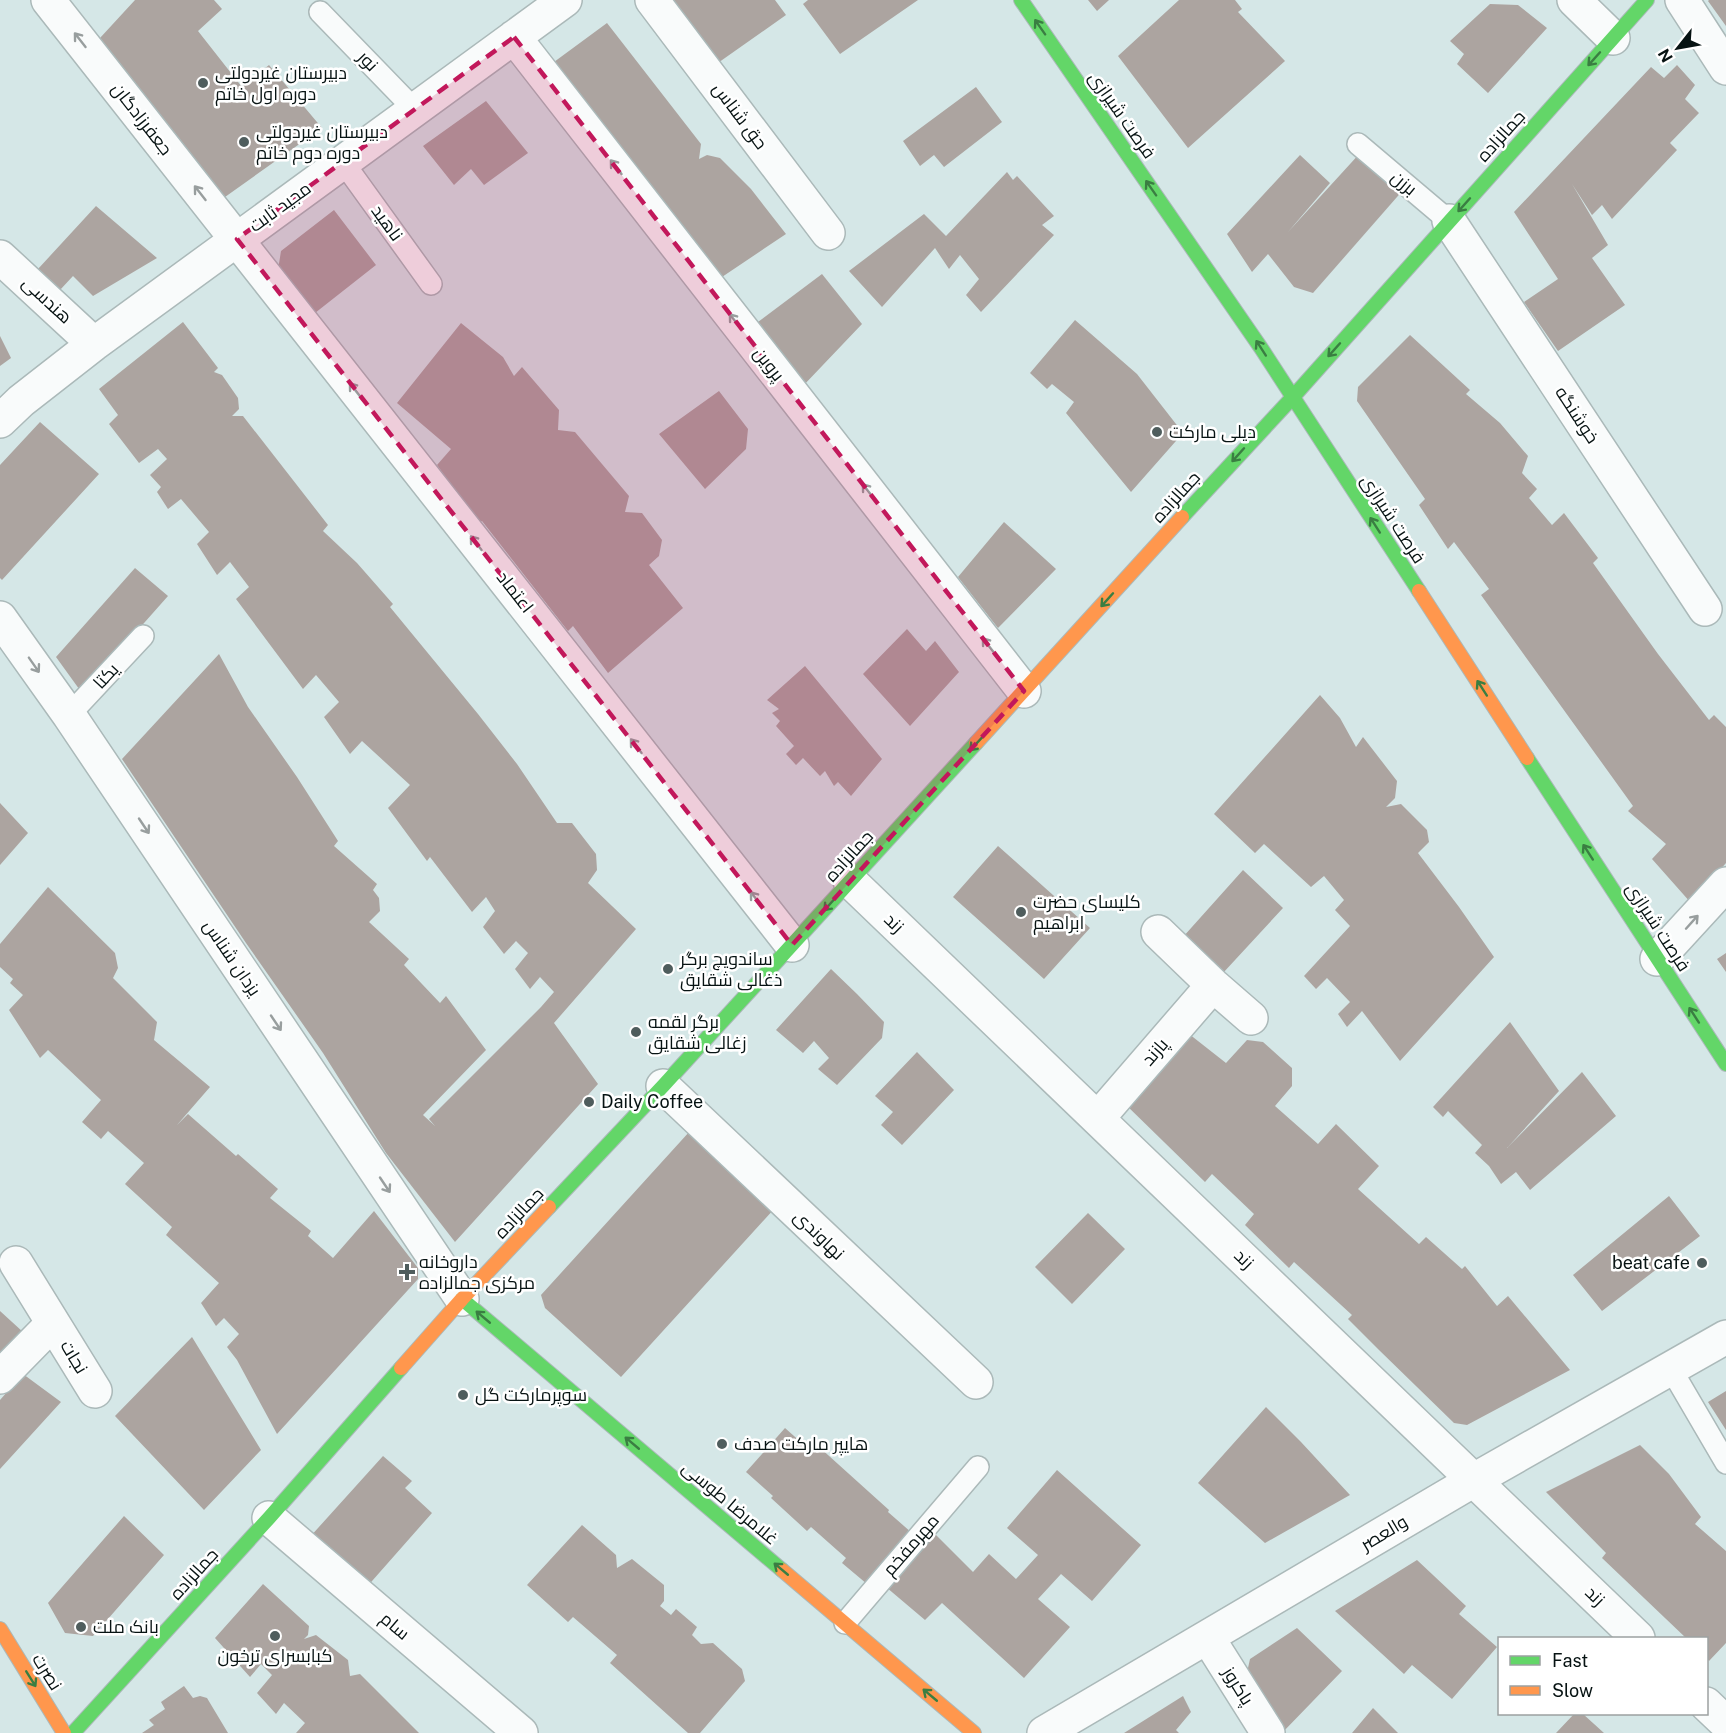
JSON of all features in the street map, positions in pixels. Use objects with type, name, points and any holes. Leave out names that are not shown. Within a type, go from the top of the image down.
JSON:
[{"type":"main road","name":"فرصت شیرازی","points":[[1021,0],[1261,348],[1726,1064]]},
{"type":"main road","name":"جمالزاده","points":[[73,1733],[269,1518],[462,1299],[663,1086],[1292,398],[1647,0]]},
{"type":"main road","name":"غلامرضا طوسی","points":[[462,1299],[974,1733]]},
{"type":"main road","name":"نصرت","points":[[0,1629],[64,1733]]},
{"type":"street","name":"جعفرزادگان","points":[[48,0],[237,239]]},
{"type":"street","name":"مجید ثابت","points":[[0,421],[21,401],[94,344],[565,0]]},
{"type":"street","name":"حق شناس","points":[[652,0],[828,233]]},
{"type":"street","points":[[1574,0],[1613,38]]},
{"type":"street","points":[[1682,0],[1726,69]]},
{"type":"street","name":"پروین","points":[[514,37],[1024,691]]},
{"type":"street","name":"خوشنگه","points":[[1449,221],[1705,609]]},
{"type":"street","name":"اعتماد","points":[[237,239],[792,945]]},
{"type":"street","name":"هندسی","points":[[0,257],[94,344]]},
{"type":"street","name":"یزدان شناس","points":[[0,618],[69,715],[462,1299]]},
{"type":"street","name":"زند","points":[[850,880],[1637,1637]]},
{"type":"street","points":[[1657,959],[1726,884]]},
{"type":"street","points":[[1158,932],[1251,1018]]},
{"type":"street","name":"پازند","points":[[1098,1118],[1213,985]]},
{"type":"street","name":"نهاوندی","points":[[663,1086],[976,1382]]},
{"type":"street","name":"نجات","points":[[16,1263],[94,1391]]},
{"type":"street","name":"نجات","points":[[0,1377],[53,1323]]},
{"type":"street","name":"والعصر","points":[[1044,1733],[1474,1480],[1726,1337]]},
{"type":"street","name":"سام","points":[[269,1518],[521,1733]]},
{"type":"street","name":"پاکروز","points":[[1208,1638],[1268,1733]]},
{"type":"street","points":[[1708,1705],[1726,1723]]},
{"type":"lane","name":"نور","points":[[320,12],[415,110]]},
{"type":"lane","name":"برزن","points":[[1358,144],[1449,221]]},
{"type":"lane","name":"ناهید","points":[[343,162],[432,284]]},
{"type":"lane","name":"یکتا","points":[[69,715],[143,636]]},
{"type":"lane","points":[[1671,1369],[1726,1463]]},
{"type":"lane","name":"مهرمفخم","points":[[844,1623],[978,1467]]},
{"type":"highlighted area","points":[[514,37],[1024,691],[792,945],[237,239]]},
{"type":"building","points":[[135,0],[214,0],[222,9],[198,31],[242,87],[269,65],[322,128],[225,197],[100,38]]},
{"type":"building","points":[[667,0],[775,0],[786,15],[715,65]]},
{"type":"building","points":[[808,0],[918,0],[840,54],[803,4]]},
{"type":"building","points":[[1088,0],[1109,0],[1097,11]]},
{"type":"building","points":[[1179,0],[1235,0],[1242,9],[1238,12],[1285,61],[1188,148],[1118,56]]},
{"type":"building","points":[[1726,0],[1726,26],[1708,1]]},
{"type":"building","points":[[1490,4],[1518,5],[1547,28],[1488,93],[1457,64],[1464,54],[1450,41]]},
{"type":"building","points":[[607,23],[701,144],[699,159],[707,155],[720,158],[751,189],[786,234],[719,279],[554,62]]},
{"type":"building","points":[[1677,65],[1695,85],[1685,99],[1699,113],[1670,143],[1677,150],[1612,219],[1602,205],[1592,215],[1572,184],[1608,245],[1592,258],[1625,305],[1558,351],[1524,302],[1558,279],[1514,212],[1651,67],[1664,78]]},
{"type":"building","points":[[976,87],[1002,122],[944,167],[934,155],[920,166],[903,141]]},
{"type":"building","points":[[486,101],[528,153],[484,185],[471,169],[454,185],[423,146]]},
{"type":"building","points":[[1361,152],[1404,189],[1313,293],[1294,287],[1268,254],[1252,272],[1227,234],[1300,155],[1330,183],[1288,232]]},
{"type":"building","points":[[1007,172],[1013,180],[1017,176],[1054,216],[1042,225],[1054,235],[981,312],[966,295],[979,279],[960,255],[949,269],[935,248],[882,307],[849,271],[924,214],[946,236]]},
{"type":"building","points":[[96,206],[157,258],[93,296],[73,276],[60,290],[38,269]]},
{"type":"building","points":[[334,210],[376,265],[315,313],[278,270],[281,251]]},
{"type":"building","points":[[822,274],[862,324],[802,387],[754,325]]},
{"type":"building","points":[[1075,320],[1137,374],[1183,433],[1131,492],[1066,413],[1074,402],[1052,384],[1047,389],[1030,373]]},
{"type":"building","points":[[183,322],[218,368],[214,372],[222,375],[238,398],[239,409],[232,416],[243,416],[328,525],[323,531],[357,563],[393,604],[390,607],[517,764],[557,823],[572,823],[596,854],[597,870],[588,883],[636,929],[554,1023],[598,1084],[455,1242],[386,1153],[323,1053],[122,759],[219,654],[248,707],[338,841],[334,846],[377,884],[373,890],[379,898],[380,911],[369,922],[409,959],[404,965],[440,1003],[446,996],[486,1050],[423,1115],[435,1126],[429,1119],[554,992],[540,977],[530,989],[515,969],[528,953],[516,941],[504,954],[483,927],[495,911],[486,897],[472,912],[430,857],[427,861],[388,808],[410,785],[362,741],[350,754],[324,717],[339,702],[316,675],[303,689],[236,599],[249,587],[230,562],[217,575],[197,544],[209,532],[181,499],[168,509],[157,492],[161,487],[150,475],[167,459],[158,449],[139,463],[109,424],[118,415],[99,389]]},
{"type":"building","points":[[461,323],[503,357],[514,376],[522,367],[559,410],[558,430],[575,432],[629,496],[625,512],[642,513],[662,540],[659,556],[649,565],[683,608],[608,673],[573,626],[568,631],[482,521],[478,523],[437,465],[451,449],[397,403]]},
{"type":"building","points":[[1410,335],[1470,390],[1466,394],[1500,423],[1528,456],[1522,473],[1537,489],[1529,498],[1552,525],[1564,513],[1598,558],[1593,563],[1658,654],[1709,720],[1714,715],[1726,727],[1726,863],[1691,903],[1652,859],[1666,844],[1628,811],[1633,806],[1481,595],[1489,589],[1454,542],[1448,549],[1419,505],[1425,499],[1357,401],[1358,387]]},
{"type":"building","points":[[0,336],[11,358],[0,366]]},
{"type":"building","points":[[719,391],[748,429],[746,449],[705,489],[659,434]]},
{"type":"building","points":[[40,422],[99,474],[2,580],[0,578],[0,465]]},
{"type":"building","points":[[1004,522],[1056,569],[998,628],[958,577]]},
{"type":"building","points":[[135,568],[168,596],[82,693],[56,657]]},
{"type":"building","points":[[907,629],[926,651],[935,641],[959,672],[910,726],[863,674]]},
{"type":"building","points":[[805,666],[882,759],[851,796],[838,782],[834,786],[825,771],[820,776],[803,758],[796,765],[786,754],[794,746],[776,726],[780,721],[772,713],[779,709],[767,700]]},
{"type":"building","points":[[1320,695],[1340,718],[1356,747],[1363,737],[1397,781],[1395,798],[1386,807],[1401,804],[1427,830],[1429,842],[1418,853],[1494,957],[1400,1061],[1362,1011],[1347,1027],[1338,1014],[1350,1002],[1327,978],[1316,989],[1304,976],[1350,926],[1335,910],[1344,900],[1324,876],[1311,887],[1264,844],[1255,853],[1214,814]]},
{"type":"building","points":[[0,803],[28,833],[0,865]]},
{"type":"building","name":"کلیسای حضرت ابراهیم","points":[[998,846],[1090,928],[1044,979],[953,897]]},
{"type":"building","points":[[1243,870],[1283,908],[1223,973],[1183,937]]},
{"type":"building","points":[[48,887],[115,953],[118,968],[113,978],[157,1022],[154,1040],[210,1087],[177,1125],[188,1114],[236,1156],[238,1154],[278,1189],[270,1198],[311,1231],[308,1236],[333,1258],[374,1211],[418,1268],[418,1279],[277,1434],[237,1360],[227,1347],[239,1334],[224,1318],[216,1326],[201,1303],[219,1283],[166,1235],[172,1227],[125,1184],[144,1163],[108,1131],[101,1139],[82,1122],[101,1100],[48,1050],[40,1058],[9,1010],[23,995],[10,983],[13,979],[0,967],[0,944]]},
{"type":"building","points":[[1726,953],[1726,972],[1717,959]]},
{"type":"building","points":[[831,969],[884,1022],[882,1038],[837,1085],[818,1069],[829,1058],[814,1041],[803,1053],[776,1030]]},
{"type":"building","points":[[1510,1022],[1559,1091],[1507,1148],[1582,1072],[1616,1116],[1530,1190],[1516,1172],[1501,1184],[1489,1166],[1475,1153],[1482,1145],[1448,1111],[1443,1117],[1433,1107]]},
{"type":"building","points":[[1184,1030],[1226,1063],[1247,1040],[1263,1042],[1292,1068],[1292,1086],[1275,1106],[1318,1144],[1336,1124],[1379,1166],[1358,1189],[1419,1244],[1426,1237],[1462,1269],[1465,1266],[1497,1306],[1508,1296],[1570,1370],[1467,1425],[1454,1423],[1348,1319],[1352,1315],[1294,1262],[1289,1268],[1245,1225],[1254,1214],[1212,1174],[1205,1182],[1123,1102]]},
{"type":"building","points":[[917,1052],[954,1090],[902,1145],[881,1125],[893,1112],[875,1096]]},
{"type":"building","points":[[690,1131],[775,1208],[621,1377],[545,1308],[541,1295]]},
{"type":"building","points":[[1669,1196],[1700,1236],[1602,1311],[1573,1275]]},
{"type":"building","points":[[1088,1213],[1125,1249],[1072,1304],[1035,1267]]},
{"type":"building","points":[[0,1311],[23,1332],[0,1358]]},
{"type":"building","points":[[192,1337],[261,1450],[204,1510],[115,1416]]},
{"type":"building","points":[[23,1374],[61,1402],[0,1469],[0,1400]]},
{"type":"building","points":[[1726,1391],[1726,1430],[1708,1402]]},
{"type":"building","points":[[1266,1407],[1350,1495],[1265,1543],[1198,1483]]},
{"type":"building","points":[[785,1428],[812,1452],[818,1446],[912,1533],[867,1584],[842,1563],[846,1558],[811,1527],[807,1531],[746,1472]]},
{"type":"building","points":[[1640,1445],[1669,1474],[1701,1517],[1695,1524],[1726,1551],[1726,1643],[1709,1661],[1708,1637],[1685,1637],[1602,1558],[1606,1553],[1546,1492]]},
{"type":"building","points":[[383,1456],[412,1481],[405,1488],[432,1513],[365,1589],[309,1538]]},
{"type":"building","points":[[1057,1470],[1141,1545],[1092,1601],[1061,1574],[1038,1599],[1070,1627],[1024,1678],[942,1603],[925,1620],[886,1587],[934,1533],[973,1572],[989,1554],[1016,1579],[1038,1555],[1007,1528]]},
{"type":"building","points":[[124,1516],[164,1555],[93,1636],[65,1633],[48,1603]]},
{"type":"building","points":[[582,1525],[616,1555],[617,1568],[632,1559],[664,1585],[664,1601],[660,1606],[671,1615],[676,1609],[697,1627],[692,1635],[701,1644],[713,1643],[742,1669],[745,1681],[700,1733],[688,1733],[610,1663],[617,1655],[573,1617],[568,1622],[527,1585]]},
{"type":"building","points":[[1417,1560],[1466,1606],[1459,1614],[1497,1647],[1452,1699],[1412,1665],[1404,1674],[1335,1611]]},
{"type":"building","points":[[263,1584],[309,1626],[308,1635],[304,1639],[316,1635],[348,1660],[350,1676],[360,1674],[419,1733],[296,1733],[305,1723],[284,1703],[276,1714],[257,1693],[272,1675],[261,1664],[250,1677],[215,1638]]},
{"type":"building","points":[[1297,1628],[1342,1671],[1282,1733],[1246,1677],[1250,1659]]},
{"type":"building","points":[[184,1686],[193,1698],[200,1696],[207,1698],[228,1733],[142,1733],[154,1725],[149,1720],[165,1709],[161,1702]]},
{"type":"building","points":[[1183,1696],[1191,1712],[1176,1730],[1179,1733],[1124,1733]]},
{"type":"building","points":[[1373,1708],[1398,1733],[1352,1733]]},
{"type":"building","points":[[1573,1715],[1584,1715],[1604,1733],[1556,1733]]},
{"type":"traffic: fast","points":[[1021,0],[1261,348],[1419,591]]},
{"type":"traffic: fast","points":[[1182,517],[1292,398],[1647,0]]},
{"type":"traffic: fast","points":[[549,1207],[663,1086],[976,743]]},
{"type":"traffic: fast","points":[[1527,758],[1726,1064]]},
{"type":"traffic: fast","points":[[462,1299],[782,1570]]},
{"type":"traffic: fast","points":[[73,1733],[269,1518],[401,1368]]},
{"type":"traffic: slow","points":[[976,743],[1182,517]]},
{"type":"traffic: slow","points":[[1419,591],[1527,758]]},
{"type":"traffic: slow","points":[[401,1368],[549,1207]]},
{"type":"traffic: slow","points":[[782,1570],[974,1733]]},
{"type":"traffic: slow","points":[[0,1629],[64,1733]]},
{"type":"place","name":"دبیرستان غیردولتی دوره اول خاتم","points":[[203,83]]},
{"type":"place","name":"دبیرستان غیردولتی دوره دوم خاتم","points":[[244,142]]},
{"type":"place","name":"دیلی مارکت","points":[[1157,432]]},
{"type":"place","name":"کلیسای حضرت ابراهیم","points":[[1021,912]]},
{"type":"place","name":"ساندویچ برگر ذغالی شقایق","points":[[668,969]]},
{"type":"place","name":"برگر لقمه زغالی شقایق","points":[[636,1032]]},
{"type":"place","name":"Daily Coffee","points":[[589,1102]]},
{"type":"place","name":"beat cafe","points":[[1702,1263]]},
{"type":"place","name":"داروخانه مرکزی جمالزاده","points":[[407,1272]]},
{"type":"place","name":"سوپرمارکت گل","points":[[463,1395]]},
{"type":"place","name":"هايپر ماركت صدف","points":[[722,1444]]},
{"type":"place","name":"بانک ملت","points":[[81,1627]]},
{"type":"place","name":"کبابسرای ترخون","points":[[275,1636]]}]
